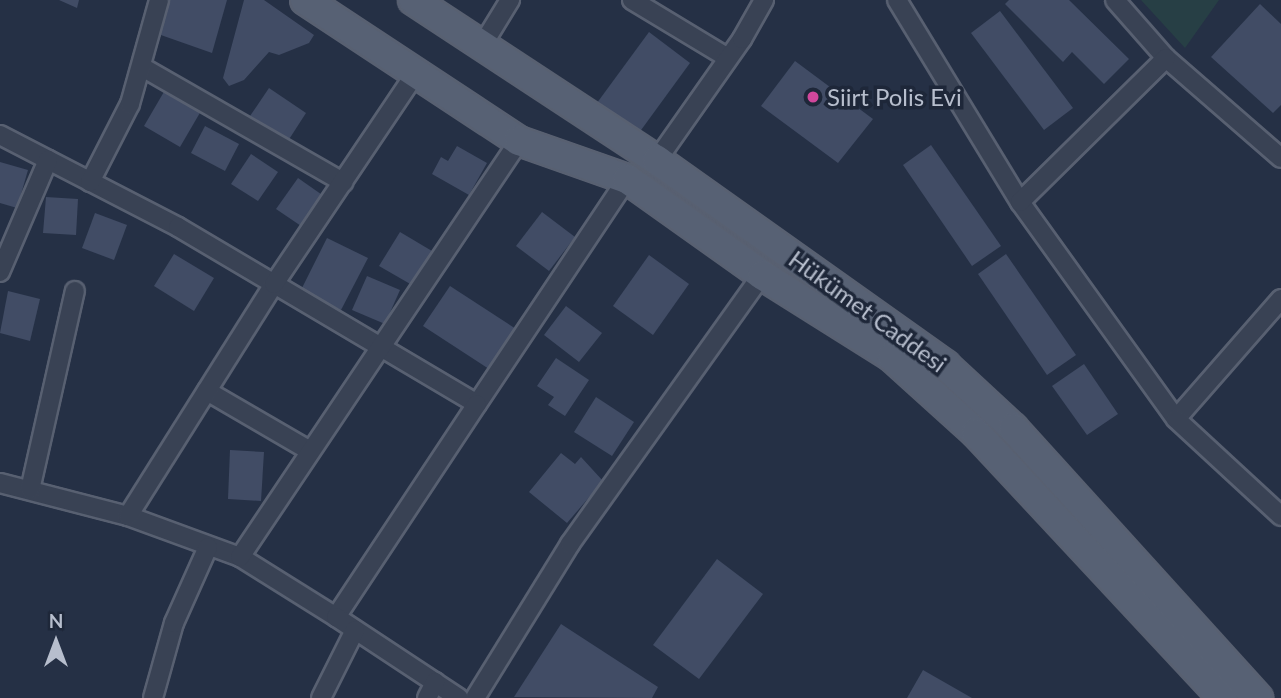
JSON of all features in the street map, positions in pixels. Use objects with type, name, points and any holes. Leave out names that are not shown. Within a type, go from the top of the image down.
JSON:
[{"type":"main road","points":[[305,0],[519,141],[627,179],[762,275],[892,357],[976,433],[1223,698]]},
{"type":"main road","name":"Hükümet Caddesi","points":[[413,0],[441,10],[483,44],[657,160],[945,365],[1013,428],[1258,698]]},
{"type":"street","points":[[90,182],[130,104],[159,0]]},
{"type":"street","points":[[483,44],[510,0]]},
{"type":"street","points":[[632,0],[728,58]]},
{"type":"street","points":[[657,160],[728,58],[764,0]]},
{"type":"street","points":[[897,0],[1020,202],[1177,419],[1280,512]]},
{"type":"street","points":[[1115,0],[1166,58],[1281,158]]},
{"type":"street","points":[[1020,202],[1166,58]]},
{"type":"street","points":[[142,67],[343,182]]},
{"type":"street","points":[[128,516],[274,284],[416,73]]},
{"type":"street","points":[[0,135],[274,284],[477,404]]},
{"type":"street","points":[[240,557],[519,141]]},
{"type":"street","points":[[0,272],[48,160]]},
{"type":"street","points":[[336,617],[627,179]]},
{"type":"street","points":[[475,698],[570,544],[762,275]]},
{"type":"street","points":[[30,490],[75,291]]},
{"type":"street","points":[[1177,419],[1281,299]]},
{"type":"street","points":[[207,391],[310,451]]},
{"type":"street","points":[[0,482],[128,516],[240,557],[355,630],[431,690],[459,698]]},
{"type":"street","points":[[153,698],[174,623],[208,547]]},
{"type":"street","points":[[321,698],[355,630]]},
{"type":"green space","points":[[1141,0],[1219,0],[1185,48]]},
{"type":"building","points":[[59,0],[79,0],[77,8]]},
{"type":"building","points":[[168,0],[227,0],[212,53],[158,34]]},
{"type":"building","points":[[244,0],[264,0],[314,35],[309,43],[279,55],[269,52],[244,80],[229,86],[223,78]]},
{"type":"building","points":[[1009,0],[1069,0],[1129,59],[1104,84],[1072,52],[1063,62],[1005,4]]},
{"type":"building","points":[[1260,4],[1281,24],[1281,105],[1273,113],[1211,57]]},
{"type":"building","points":[[1000,11],[1073,108],[1044,130],[971,33]]},
{"type":"building","points":[[649,32],[690,63],[636,137],[594,107]]},
{"type":"building","points":[[795,61],[873,119],[838,163],[761,106]]},
{"type":"building","points":[[269,88],[306,113],[286,144],[248,119]]},
{"type":"building","points":[[165,90],[201,111],[180,147],[144,126]]},
{"type":"building","points":[[205,126],[239,144],[225,171],[191,153]]},
{"type":"building","points":[[931,145],[1001,246],[972,266],[903,165]]},
{"type":"building","points":[[457,146],[487,163],[469,195],[432,174],[441,157],[448,161]]},
{"type":"building","points":[[251,154],[278,172],[258,201],[231,184]]},
{"type":"building","points":[[0,162],[28,170],[17,208],[0,203]]},
{"type":"building","points":[[298,178],[328,199],[307,230],[276,209]]},
{"type":"building","points":[[46,197],[78,199],[76,235],[43,233]]},
{"type":"building","points":[[542,212],[575,237],[549,271],[516,246]]},
{"type":"building","points":[[95,213],[127,225],[114,260],[82,248]]},
{"type":"building","points":[[400,232],[432,251],[412,285],[379,266]]},
{"type":"building","points":[[327,238],[368,258],[341,310],[301,290]]},
{"type":"building","points":[[174,254],[214,278],[194,311],[154,286]]},
{"type":"building","points":[[1006,254],[1076,355],[1047,375],[978,274]]},
{"type":"building","points":[[649,255],[689,284],[653,335],[613,306]]},
{"type":"building","points":[[367,276],[400,290],[385,324],[352,310]]},
{"type":"building","points":[[450,286],[516,329],[489,369],[423,326]]},
{"type":"building","points":[[8,291],[40,299],[30,341],[0,333]]},
{"type":"building","points":[[566,306],[602,333],[579,362],[544,335]]},
{"type":"building","points":[[556,358],[589,380],[565,416],[548,405],[554,397],[537,386]]},
{"type":"building","points":[[1084,364],[1118,414],[1087,435],[1052,386]]},
{"type":"building","points":[[596,397],[634,422],[612,456],[574,432]]},
{"type":"building","points":[[230,450],[264,452],[261,501],[228,499]]},
{"type":"building","points":[[561,453],[575,464],[581,457],[603,481],[567,523],[529,492]]},
{"type":"building","points":[[717,559],[763,594],[699,679],[653,645]]},
{"type":"building","points":[[561,624],[658,687],[652,698],[514,697]]},
{"type":"building","points":[[923,670],[972,698],[907,698]]},
{"type":"place","name":"Siirt Polis Evi","points":[[813,97]]}]
